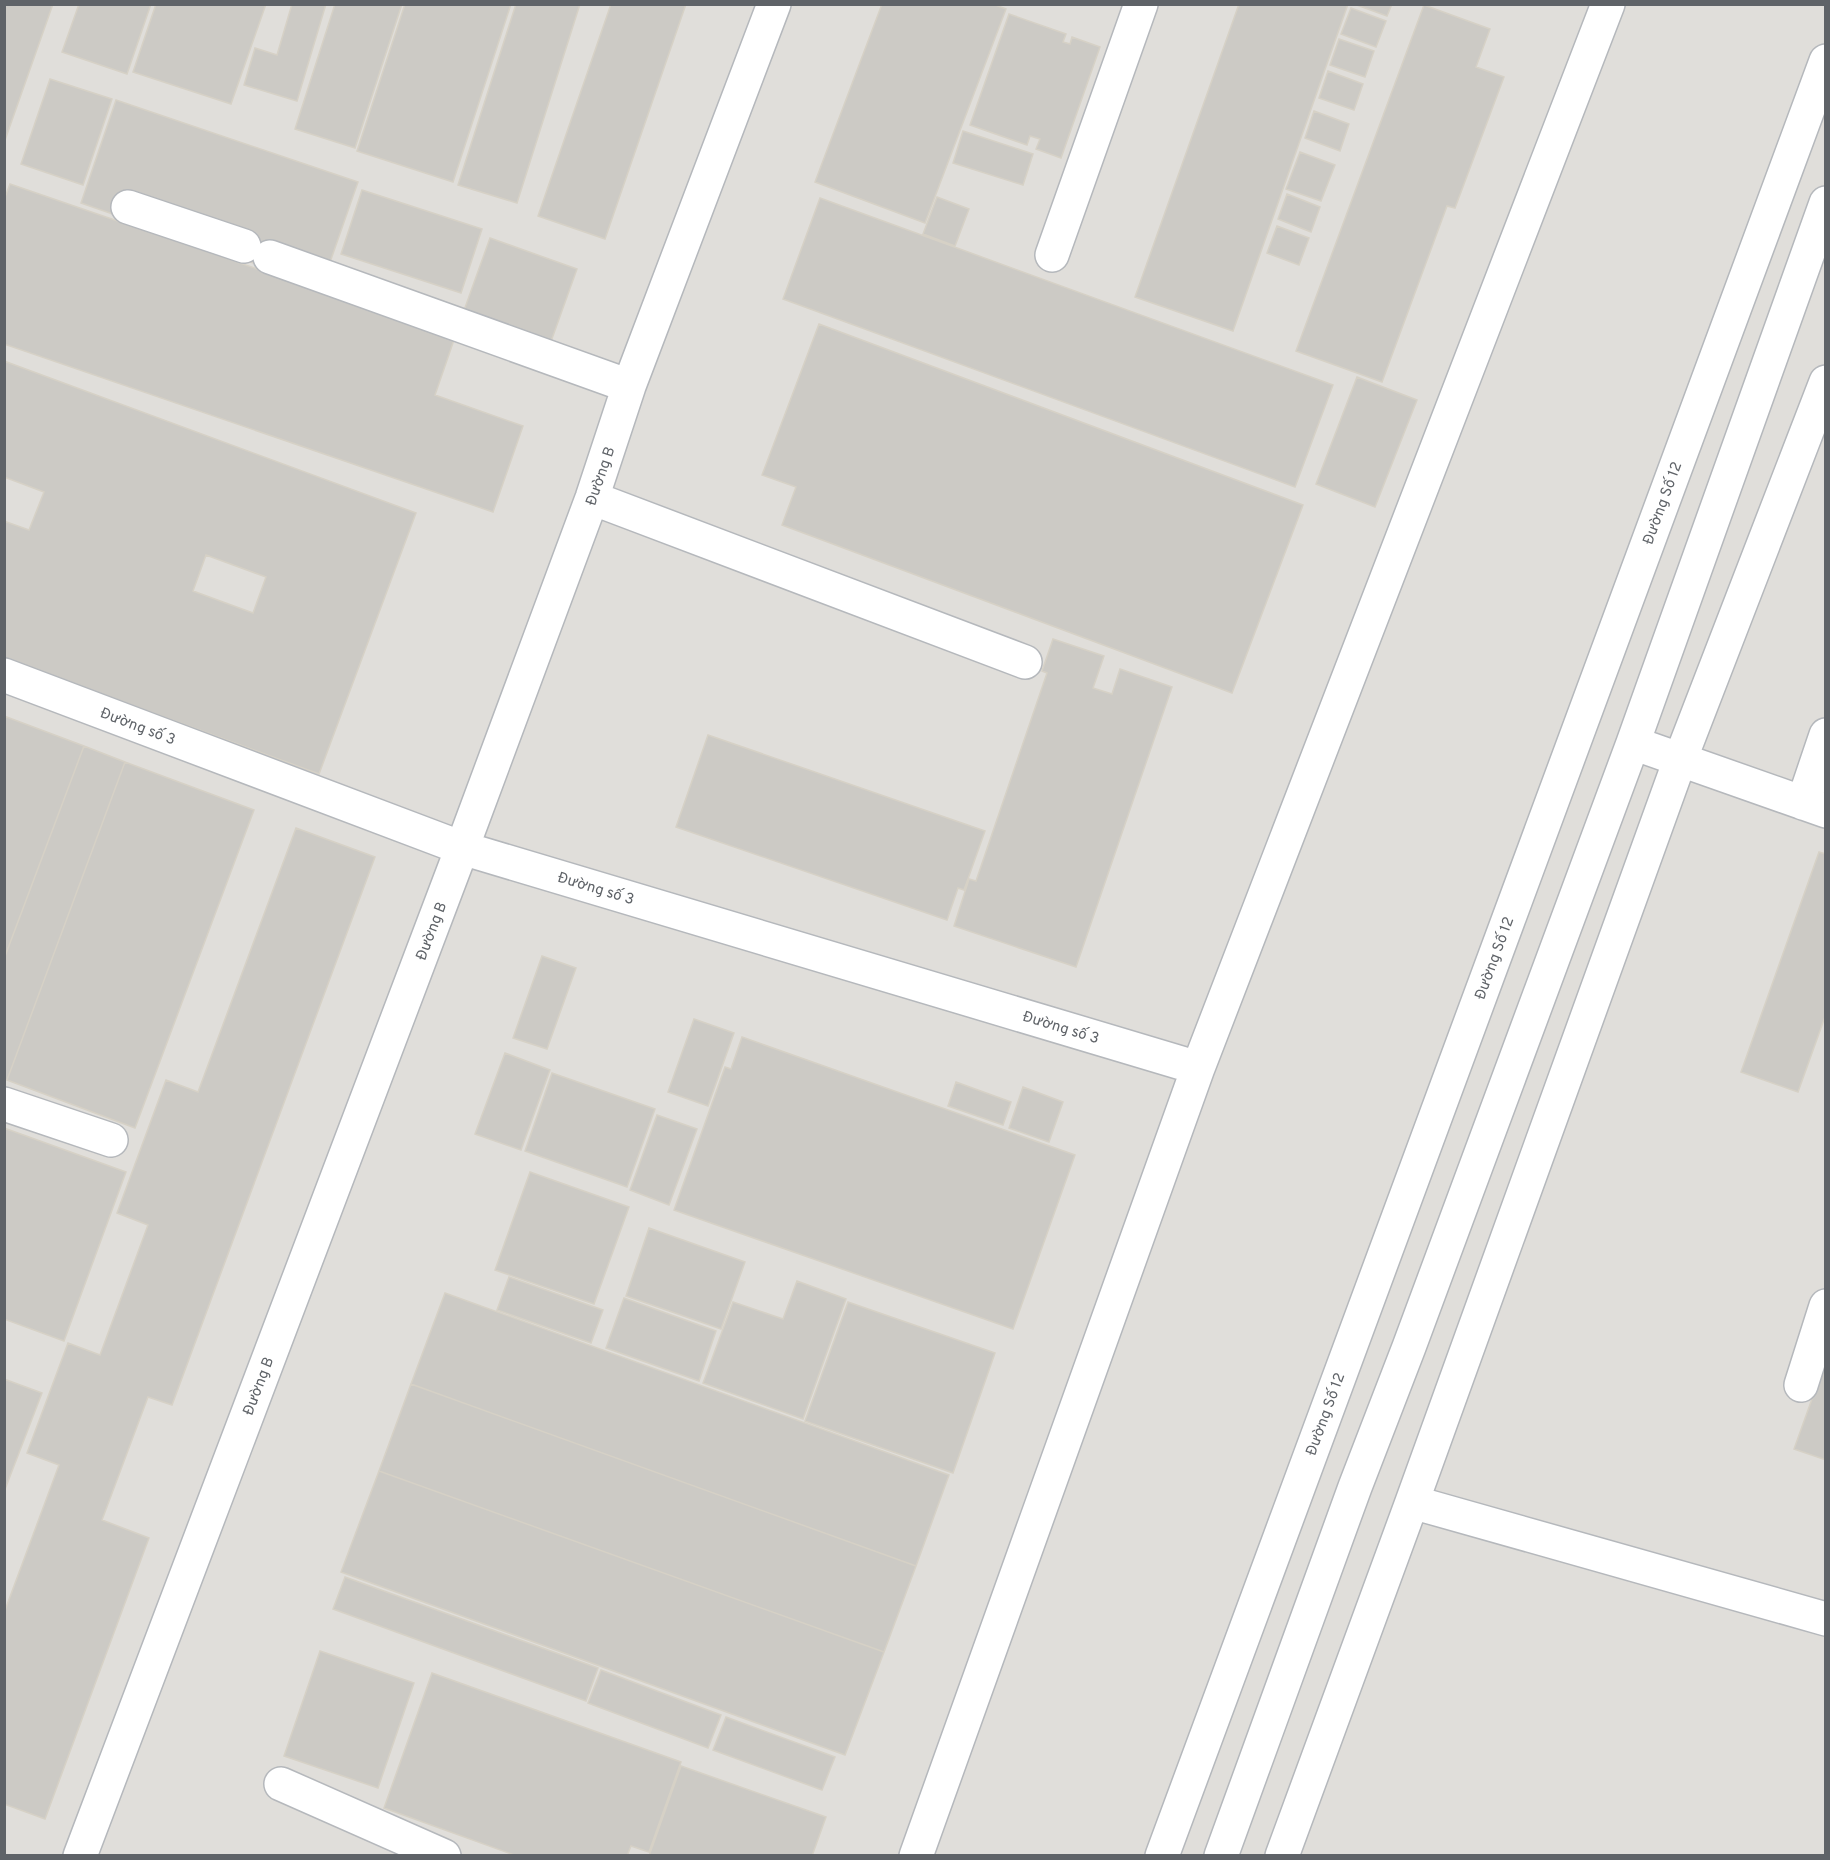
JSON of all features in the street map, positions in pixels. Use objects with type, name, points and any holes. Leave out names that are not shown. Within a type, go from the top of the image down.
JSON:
[{"type":"street","name":"Đường B","points":[[80,1856],[462,848],[592,498],[629,387],[774,4]]},
{"type":"street","points":[[1052,255],[1141,4]]},
{"type":"street","points":[[916,1856],[1198,1068],[1608,4]]},
{"type":"street","name":"Đường Số 12","points":[[1162,1856],[1826,61]]},
{"type":"street","points":[[1221,1856],[1355,1486],[1418,1324],[1633,743],[1825,206]]},
{"type":"street","points":[[128,207],[629,387]]},
{"type":"street","points":[[1282,1856],[1680,760],[1826,382]]},
{"type":"street","points":[[592,498],[1025,662]]},
{"type":"street","name":"Đường số 3","points":[[4,675],[462,848],[1198,1068]]},
{"type":"street","points":[[1633,743],[1814,807],[1826,735]]},
{"type":"street","points":[[4,1104],[111,1140]]},
{"type":"street","points":[[1801,1384],[1826,1306]]},
{"type":"street","points":[[1412,1502],[1826,1618]]},
{"type":"street","points":[[281,1784],[444,1856]]},
{"type":"shaded area","points":[[5,5],[1825,5],[1825,1855],[5,1855]]},
{"type":"building","points":[[4,4],[53,4],[4,143]]},
{"type":"building","points":[[79,4],[151,4],[127,74],[62,52]]},
{"type":"building","points":[[156,4],[266,4],[231,104],[133,72]]},
{"type":"building","points":[[292,4],[326,4],[297,101],[244,85],[255,48],[277,55]]},
{"type":"building","points":[[335,4],[402,4],[355,148],[295,129]]},
{"type":"building","points":[[405,4],[511,4],[453,182],[357,151]]},
{"type":"building","points":[[516,4],[580,4],[517,203],[458,185]]},
{"type":"building","points":[[611,4],[686,4],[605,239],[538,216]]},
{"type":"building","points":[[882,4],[993,4],[1006,9],[925,223],[815,182]]},
{"type":"building","points":[[1239,4],[1348,4],[1233,331],[1135,297]]},
{"type":"building","points":[[1354,4],[1392,4],[1387,16]]},
{"type":"building","points":[[1424,5],[1490,29],[1476,67],[1504,77],[1455,208],[1447,206],[1382,382],[1296,351]]},
{"type":"building","points":[[1351,8],[1386,21],[1376,47],[1341,34]]},
{"type":"building","points":[[1009,14],[1066,34],[1063,42],[1070,44],[1072,37],[1100,47],[1061,158],[1036,149],[1040,139],[1030,136],[1027,145],[970,125]]},
{"type":"building","points":[[1339,39],[1374,51],[1365,77],[1330,65]]},
{"type":"building","points":[[1328,71],[1363,84],[1354,110],[1319,98]]},
{"type":"building","points":[[50,79],[112,99],[83,185],[21,164]]},
{"type":"building","points":[[116,100],[358,182],[328,268],[265,267],[81,203]]},
{"type":"building","points":[[1314,111],[1349,124],[1340,151],[1305,138]]},
{"type":"building","points":[[963,131],[1033,154],[1023,185],[953,163]]},
{"type":"building","points":[[1300,152],[1335,165],[1321,201],[1286,189]]},
{"type":"building","points":[[10,184],[455,337],[435,395],[523,426],[493,512],[4,344],[4,200]]},
{"type":"building","points":[[362,190],[482,229],[461,293],[341,254]]},
{"type":"building","points":[[1287,194],[1320,207],[1311,232],[1278,219]]},
{"type":"building","points":[[937,197],[969,209],[955,246],[923,234]]},
{"type":"building","points":[[820,198],[1333,385],[1295,487],[783,299]]},
{"type":"building","points":[[1277,226],[1309,238],[1299,265],[1267,253]]},
{"type":"building","points":[[490,238],[577,269],[549,347],[462,316]]},
{"type":"building","points":[[819,324],[1303,505],[1232,693],[782,525],[796,487],[762,475]]},
{"type":"building","points":[[4,361],[416,513],[319,774],[4,658],[4,521],[29,530],[44,492],[4,477]],"holes":[[[206,555],[266,577],[253,613],[193,591]]]},
{"type":"building","points":[[1357,377],[1417,400],[1375,507],[1316,484]]},
{"type":"building","points":[[1053,639],[1104,656],[1093,688],[1112,694],[1120,669],[1172,687],[1076,967],[954,926],[969,879],[976,881],[1047,673],[1042,671]]},
{"type":"building","points":[[4,716],[84,746],[4,959]]},
{"type":"building","points":[[708,735],[985,831],[964,890],[958,888],[947,920],[676,827]]},
{"type":"building","points":[[84,746],[125,762],[7,1080],[4,1079],[4,959]]},
{"type":"building","points":[[125,762],[254,810],[135,1128],[7,1080]]},
{"type":"building","points":[[296,828],[375,857],[172,1405],[148,1397],[102,1520],[149,1538],[45,1819],[4,1804],[4,1613],[59,1465],[27,1453],[68,1343],[100,1355],[148,1225],[117,1213],[166,1080],[198,1092]]},
{"type":"building","points":[[1819,852],[1826,854],[1826,1014],[1798,1092],[1741,1072]]},
{"type":"building","points":[[542,956],[576,968],[547,1049],[513,1038]]},
{"type":"building","points":[[694,1019],[734,1033],[708,1106],[668,1092]]},
{"type":"building","points":[[742,1037],[1075,1155],[1013,1329],[674,1210],[725,1067],[731,1069]]},
{"type":"building","points":[[505,1053],[550,1070],[521,1150],[475,1134]]},
{"type":"building","points":[[552,1073],[655,1109],[627,1187],[525,1151]]},
{"type":"building","points":[[956,1082],[1011,1102],[1003,1125],[948,1106]]},
{"type":"building","points":[[1023,1087],[1063,1102],[1049,1142],[1009,1128]]},
{"type":"building","points":[[657,1115],[697,1129],[669,1205],[630,1190]]},
{"type":"building","points":[[4,1128],[126,1172],[64,1341],[4,1319]]},
{"type":"building","points":[[530,1172],[629,1207],[594,1304],[495,1270]]},
{"type":"building","points":[[649,1228],[745,1262],[721,1329],[626,1296]]},
{"type":"building","points":[[509,1277],[603,1310],[591,1343],[497,1310]]},
{"type":"building","points":[[797,1281],[846,1299],[803,1419],[703,1383],[733,1302],[783,1319]]},
{"type":"building","points":[[445,1293],[949,1475],[916,1566],[411,1384]]},
{"type":"building","points":[[624,1298],[716,1331],[699,1381],[606,1348]]},
{"type":"building","points":[[848,1302],[995,1353],[953,1473],[805,1421]]},
{"type":"building","points":[[1826,1360],[1826,1460],[1794,1449]]},
{"type":"building","points":[[4,1379],[42,1393],[4,1492]]},
{"type":"building","points":[[411,1384],[916,1566],[884,1652],[379,1471]]},
{"type":"building","points":[[379,1471],[884,1652],[845,1755],[341,1572]]},
{"type":"building","points":[[345,1577],[598,1668],[586,1701],[333,1609]]},
{"type":"building","points":[[320,1651],[414,1683],[378,1788],[284,1756]]},
{"type":"building","points":[[601,1670],[721,1715],[708,1748],[588,1703]]},
{"type":"building","points":[[432,1673],[681,1762],[649,1852],[631,1846],[627,1856],[517,1856],[384,1808]]},
{"type":"building","points":[[726,1717],[835,1757],[822,1790],[713,1750]]},
{"type":"building","points":[[681,1766],[826,1817],[812,1856],[649,1856]]}]
